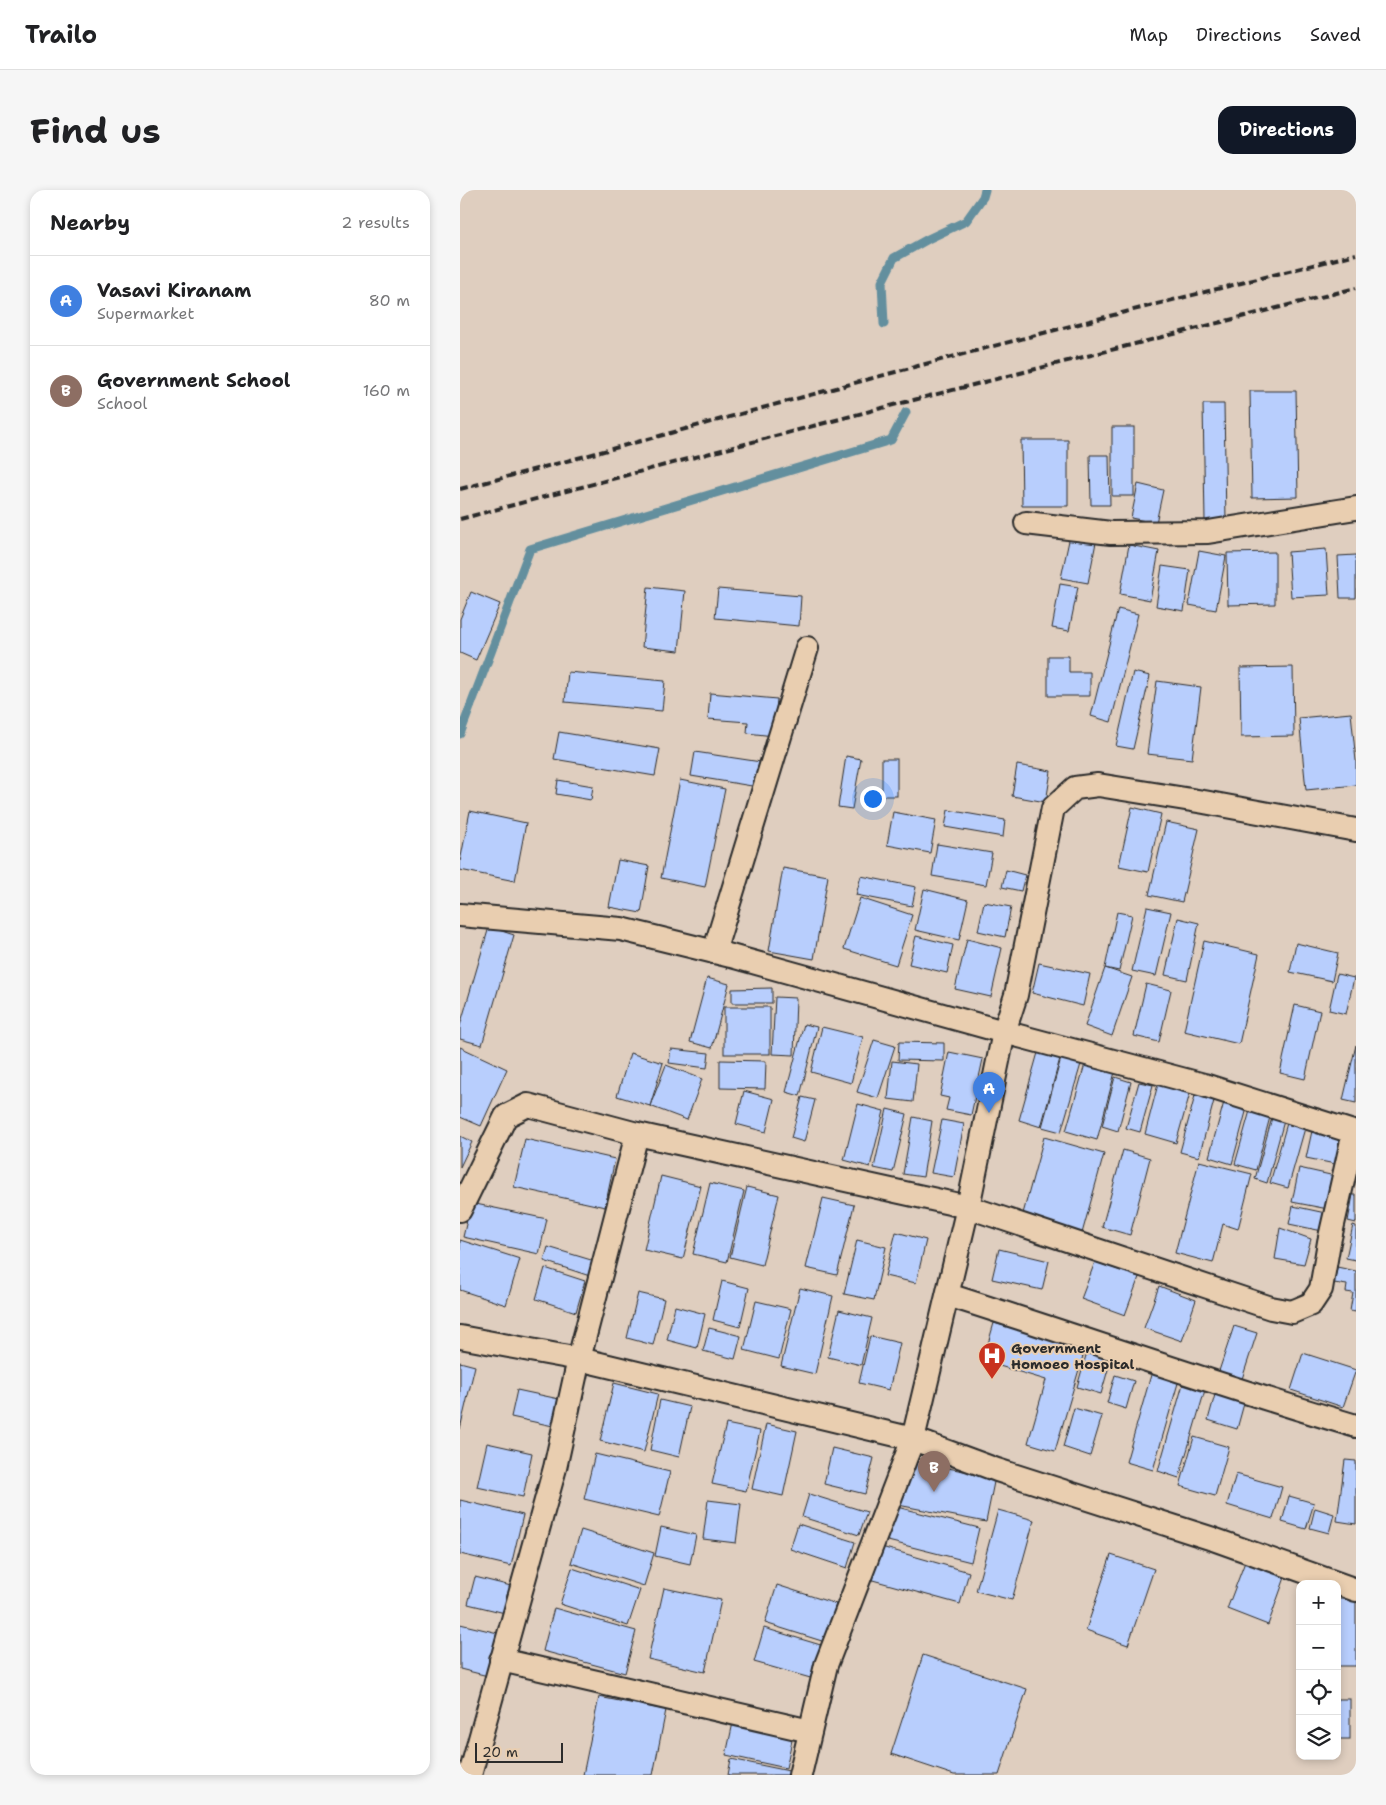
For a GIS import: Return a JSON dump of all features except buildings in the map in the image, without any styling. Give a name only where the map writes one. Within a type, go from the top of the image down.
[{"type":"street","points":[[1026,522],[1111,533],[1208,532],[1356,508]]},
{"type":"street","points":[[714,952],[807,648]]},
{"type":"street","points":[[800,1775],[826,1665],[913,1439],[968,1208],[1004,1032],[1016,995],[1053,808],[1075,788],[1098,785],[1356,830]]},
{"type":"street","points":[[460,914],[621,929],[714,952],[1004,1032],[1204,1084],[1355,1132],[1328,1242],[1321,1289],[1311,1304],[1292,1312],[1271,1308],[968,1208],[637,1134],[528,1105],[506,1116],[460,1210]]},
{"type":"street","points":[[470,1775],[555,1468],[579,1359],[637,1134]]},
{"type":"street","points":[[948,1295],[1121,1350],[1265,1399],[1356,1426]]},
{"type":"street","points":[[460,1337],[579,1359],[913,1439],[997,1470],[1213,1539],[1356,1590]]},
{"type":"street","points":[[502,1660],[810,1731]]},
{"type":"waterway","points":[[884,324],[882,282],[894,258],[966,221],[983,197],[985,190]]},
{"type":"waterway","points":[[460,734],[530,549],[891,440],[906,412]]},
{"type":"railway","points":[[460,489],[947,358],[1356,254]]},
{"type":"railway","points":[[460,519],[874,410],[1356,288]]},
{"type":"place","name":"Vasavi Kiranam","points":[[989,1113]]},
{"type":"place","name":"Government Homoeo Hospital","points":[[992,1380]]},
{"type":"place","name":"Government School","points":[[934,1492]]}]
